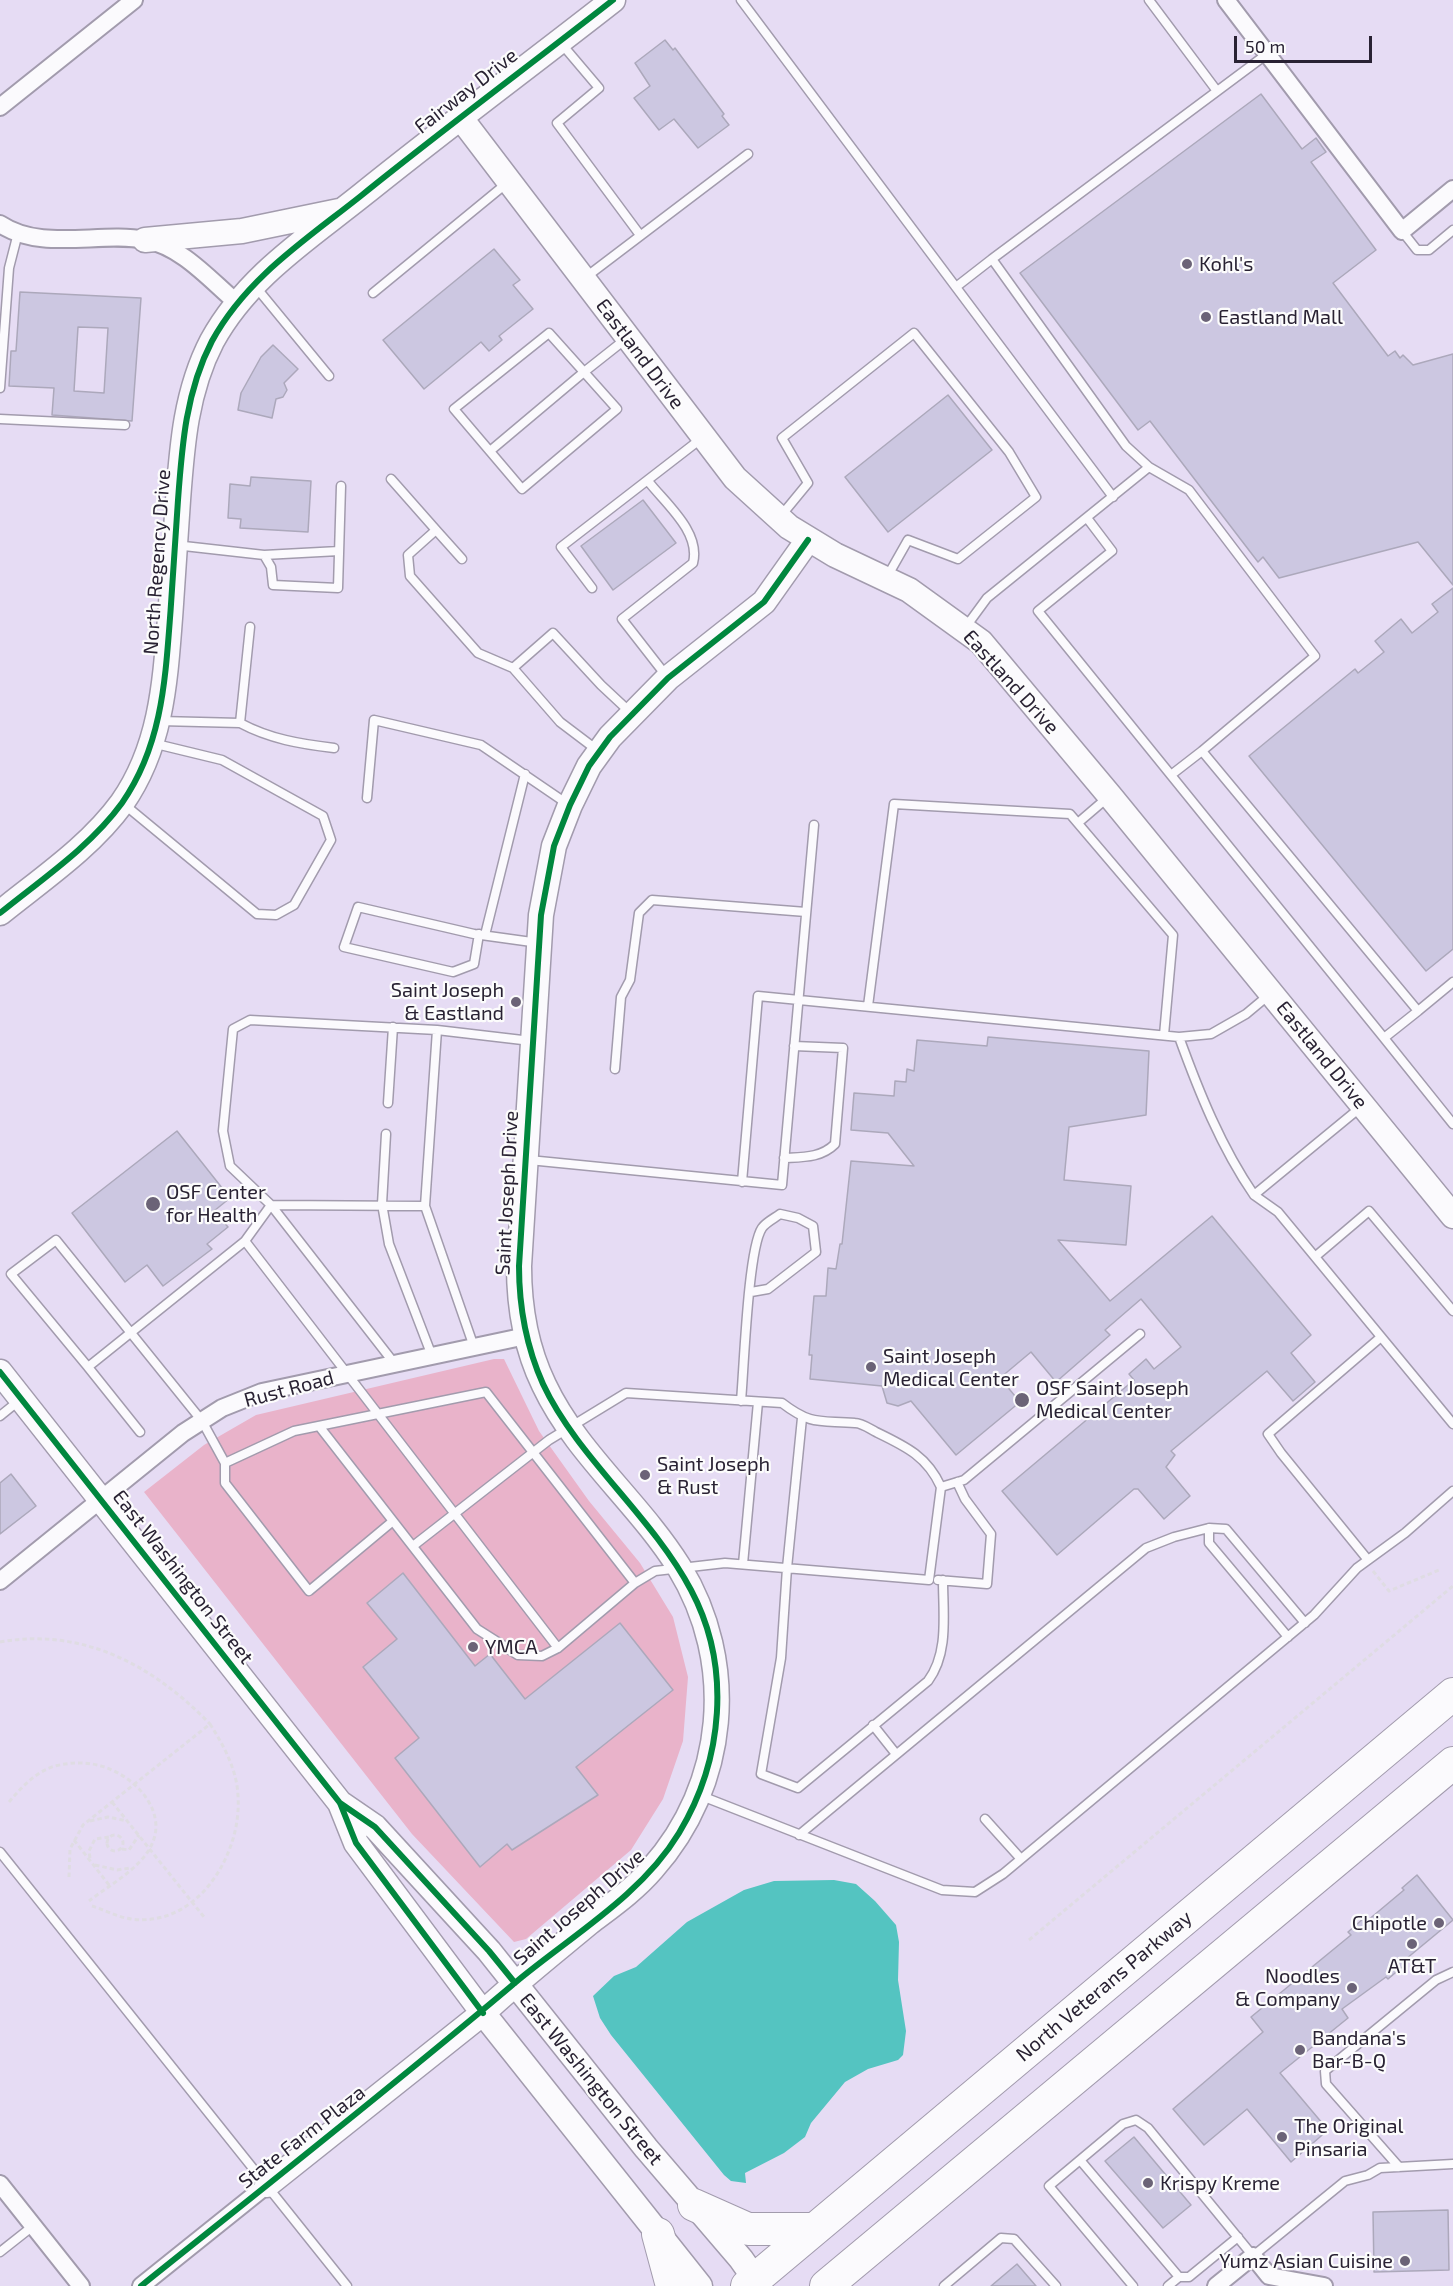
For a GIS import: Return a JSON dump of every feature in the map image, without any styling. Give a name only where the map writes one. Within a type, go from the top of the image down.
[{"type":"highway","name":"North Veterans Parkway","points":[[754,2284],[815,2229],[1453,1694]]},
{"type":"highway","points":[[836,2281],[1453,1763]]},
{"type":"highway","points":[[694,2205],[748,2229],[815,2229]]},
{"type":"highway","points":[[658,2234],[672,2286]]},
{"type":"main road","name":"Fairway Drive","points":[[342,211],[613,0]]},
{"type":"main road","name":"Eastland Drive","points":[[460,117],[735,478],[779,519],[808,540],[835,555],[887,577],[931,603],[964,628],[998,660],[1453,1216]]},
{"type":"main road","points":[[145,240],[242,231],[342,211]]},
{"type":"main road","name":"North Regency Drive","points":[[0,913],[75,853],[122,802],[142,769],[156,732],[166,679],[182,448],[196,376],[212,341],[236,302],[253,284],[342,211]]},
{"type":"main road","name":"Saint Joseph Drive","points":[[483,2013],[515,1983],[652,1869],[677,1837],[698,1795],[713,1750],[718,1697],[709,1632],[699,1604],[679,1567],[571,1429],[544,1385],[526,1336],[519,1289],[525,1159],[539,943],[548,870],[570,805],[600,752],[631,714],[668,678],[764,602],[785,576],[808,540]]},
{"type":"main road","name":"East Washington Street","points":[[0,1372],[340,1803],[356,1843],[483,2013],[700,2286]]},
{"type":"main road","name":"East Washington Street","points":[[340,1803],[375,1827],[489,1951],[694,2205],[754,2284]]},
{"type":"main road","name":"State Farm Plaza","points":[[267,2185],[483,2013]]},
{"type":"street","points":[[0,107],[134,0]]},
{"type":"street","points":[[1226,0],[1402,231],[1453,189]]},
{"type":"street","points":[[0,224],[18,233],[38,238],[145,240],[174,249],[236,302]]},
{"type":"street","name":"Rust Road","points":[[0,1581],[183,1433],[222,1408],[262,1392],[526,1336]]},
{"type":"street","points":[[0,2184],[81,2286]]},
{"type":"street","name":"State Farm Plaza","points":[[141,2286],[267,2185]]},
{"type":"street","points":[[1216,2286],[1253,2256],[1269,2276],[1324,2286]]},
{"type":"lane","points":[[741,0],[1113,496]]},
{"type":"lane","points":[[1149,0],[1217,91]]},
{"type":"lane","points":[[559,41],[599,88],[557,123],[640,235]]},
{"type":"lane","points":[[956,286],[1267,54]]},
{"type":"lane","points":[[583,279],[748,154]]},
{"type":"lane","points":[[373,292],[509,181]]},
{"type":"lane","points":[[1402,231],[1417,250],[1429,250],[1453,230]]},
{"type":"lane","points":[[0,388],[9,268],[18,233]]},
{"type":"lane","points":[[992,259],[1126,446],[1149,467],[1189,490],[1315,656],[1170,775]]},
{"type":"lane","points":[[253,284],[328,376]]},
{"type":"lane","points":[[549,333],[584,372],[617,409],[522,489],[454,409],[549,333]]},
{"type":"lane","points":[[779,519],[808,483],[782,438],[914,333],[1009,452],[1036,497],[958,559],[908,540],[887,577]]},
{"type":"lane","points":[[490,451],[627,337]]},
{"type":"lane","points":[[0,419],[125,425]]},
{"type":"lane","points":[[592,588],[561,547],[703,438]]},
{"type":"lane","points":[[964,628],[987,598],[1149,467]]},
{"type":"lane","points":[[391,479],[462,559]]},
{"type":"lane","points":[[648,481],[690,535],[696,552],[693,562],[622,619],[668,678]]},
{"type":"lane","points":[[264,555],[271,567],[273,585],[338,588],[341,486]]},
{"type":"lane","points":[[1087,518],[1112,551],[1038,611],[1453,1124]]},
{"type":"lane","points":[[436,530],[408,555],[410,576],[478,653],[513,668],[560,722],[600,752]]},
{"type":"lane","points":[[175,545],[264,555],[339,551]]},
{"type":"lane","points":[[240,723],[250,627]]},
{"type":"lane","points":[[513,668],[553,633],[631,714]]},
{"type":"lane","points":[[367,798],[374,720],[482,745],[570,805]]},
{"type":"lane","points":[[156,732],[240,723],[260,734],[290,743],[334,748]]},
{"type":"lane","points":[[122,802],[256,914],[276,915],[294,905],[331,840],[323,816],[222,760],[156,732]]},
{"type":"lane","points":[[1202,751],[1418,1011]]},
{"type":"lane","points":[[525,774],[482,935],[474,964],[453,972],[344,947],[358,907],[482,935],[539,943]]},
{"type":"lane","points":[[1079,822],[1110,796]]},
{"type":"lane","points":[[868,1006],[894,804],[1071,814],[1173,935],[1164,1035]]},
{"type":"lane","points":[[525,1159],[782,1185],[814,825]]},
{"type":"lane","points":[[615,1069],[621,997],[630,980],[639,913],[652,900],[806,912]]},
{"type":"lane","points":[[1384,1038],[1453,982]]},
{"type":"lane","points":[[742,1182],[758,996],[1179,1036],[1211,1035],[1246,1014],[1272,993]]},
{"type":"lane","points":[[395,1364],[271,1205],[230,1166],[224,1131],[233,1029],[250,1020],[437,1030],[533,1041]]},
{"type":"lane","points":[[388,1103],[393,1027]]},
{"type":"lane","points":[[437,1030],[425,1206],[474,1347]]},
{"type":"lane","points":[[1179,1036],[1203,1102],[1239,1174],[1254,1195],[1278,1212],[1316,1256],[1453,1424]]},
{"type":"lane","points":[[784,1158],[817,1156],[828,1152],[835,1144],[843,1048],[794,1046]]},
{"type":"lane","points":[[1254,1195],[1364,1105]]},
{"type":"lane","points":[[386,1134],[382,1204],[389,1244],[432,1356]]},
{"type":"lane","points":[[271,1205],[425,1206]]},
{"type":"lane","points":[[88,1367],[245,1241],[271,1205]]},
{"type":"lane","points":[[1316,1256],[1369,1211],[1453,1311]]},
{"type":"lane","points":[[741,1401],[755,1244],[763,1226],[780,1214],[798,1218],[813,1226],[816,1252],[768,1289],[751,1292]]},
{"type":"lane","points":[[140,1432],[11,1274],[56,1240],[202,1420],[225,1463],[225,1483],[309,1591],[393,1521]]},
{"type":"lane","points":[[245,1241],[558,1648]]},
{"type":"lane","points":[[940,1487],[964,1480],[1140,1335]]},
{"type":"lane","points":[[1368,1560],[1268,1434],[1381,1337]]},
{"type":"lane","points":[[225,1463],[294,1431],[486,1392],[635,1583]]},
{"type":"lane","points":[[413,1545],[533,1453],[626,1393],[782,1403],[802,1419],[857,1423],[913,1449],[936,1477],[940,1487],[929,1580]]},
{"type":"lane","points":[[0,1416],[21,1399]]},
{"type":"lane","points":[[743,1564],[759,1402]]},
{"type":"lane","points":[[802,1419],[787,1568],[781,1658],[761,1774],[798,1788],[928,1681],[938,1668],[943,1639],[943,1580]]},
{"type":"lane","points":[[320,1426],[477,1629],[518,1655],[542,1656],[558,1648],[635,1583],[655,1571],[679,1567],[743,1564],[987,1584],[991,1534],[965,1499],[957,1482]]},
{"type":"lane","points":[[698,1795],[942,1890],[975,1892],[1021,1859],[1305,1623],[1357,1568],[1405,1533],[1453,1491]]},
{"type":"lane","points":[[799,1835],[1146,1548],[1174,1537],[1209,1528],[1226,1529],[1305,1623]]},
{"type":"lane","points":[[1209,1528],[1209,1543],[1288,1637]]},
{"type":"lane","points":[[873,1725],[896,1754]]},
{"type":"lane","points":[[985,1819],[1021,1859]]},
{"type":"lane","points":[[0,1852],[347,2286]]},
{"type":"lane","points":[[1399,2167],[1326,2084],[1325,2071],[1436,1980],[1453,1972]]},
{"type":"lane","points":[[1133,2286],[1049,2186],[1123,2124],[1136,2120],[1148,2127],[1253,2256],[1345,2181],[1368,2175],[1380,2168],[1453,2164]]},
{"type":"lane","points":[[1080,2160],[1179,2277]]},
{"type":"lane","points":[[0,2253],[33,2226]]},
{"type":"lane","points":[[944,2286],[1001,2238],[1008,2237],[1014,2239],[1056,2286]]},
{"type":"lane","points":[[1168,2286],[1179,2277],[1190,2277],[1238,2237]]},
{"type":"path","points":[[1368,1560],[1372,1570],[1389,1591],[1439,1570]]},
{"type":"path","points":[[1029,1940],[1453,1586]]},
{"type":"path","points":[[0,1642],[51,1640],[75,1643],[112,1655],[141,1668],[175,1690],[210,1724],[225,1749],[236,1779],[238,1814],[230,1851],[220,1870],[192,1902],[163,1918],[148,1919],[131,1919],[92,1906]]},
{"type":"path","points":[[69,1877],[68,1858],[74,1840],[88,1821],[210,1724]]},
{"type":"path","points":[[9,1802],[38,1774],[71,1764],[91,1764],[107,1768],[134,1784],[150,1803],[157,1828],[150,1849],[131,1868],[89,1901]]},
{"type":"path","points":[[112,1802],[204,1917]]},
{"type":"path","points":[[88,1821],[108,1818],[128,1821]]},
{"type":"path","points":[[90,1860],[89,1851],[95,1839],[106,1835],[109,1837],[116,1835],[121,1838],[123,1842],[121,1849]]},
{"type":"path","points":[[109,1837],[106,1844],[114,1852],[121,1849],[129,1850],[139,1835]]},
{"type":"path","points":[[74,1840],[110,1885]]},
{"type":"path","points":[[93,1865],[117,1870],[131,1868]]},
{"type":"shaded area","name":"YMCA","points":[[494,1359],[504,1359],[539,1431],[589,1501],[640,1563],[673,1617],[688,1677],[683,1741],[663,1799],[631,1850],[526,1939],[514,1942],[412,1834],[144,1492],[204,1445],[256,1415]]},
{"type":"shaded area","points":[[834,1880],[856,1884],[896,1925],[899,1942],[898,1980],[906,2031],[903,2055],[898,2060],[868,2069],[845,2082],[811,2123],[805,2137],[784,2153],[745,2173],[746,2183],[731,2181],[611,2035],[600,2018],[593,1996],[614,1976],[636,1967],[687,1922],[744,1890],[774,1881]]},
{"type":"building","points":[[665,40],[673,50],[675,48],[724,114],[722,116],[729,125],[698,148],[674,119],[659,130],[634,98],[650,86],[635,63]]},
{"type":"building","name":"Eastland Mall","points":[[1261,94],[1302,149],[1316,138],[1326,152],[1311,162],[1376,250],[1333,283],[1388,356],[1395,351],[1400,358],[1403,355],[1413,365],[1453,354],[1453,585],[1418,542],[1279,578],[1263,557],[1258,562],[1150,421],[1138,430],[1020,273]]},
{"type":"building","points":[[494,249],[520,280],[513,285],[533,309],[499,336],[502,340],[489,351],[481,342],[424,389],[383,340]]},
{"type":"building","points":[[20,292],[141,298],[132,421],[52,415],[54,388],[9,386],[11,351],[16,351]],"holes":[[[78,327],[108,328],[104,393],[74,391]]]},
{"type":"building","points":[[273,345],[298,369],[284,383],[287,390],[283,397],[276,399],[272,418],[238,410],[241,393],[261,357]]},
{"type":"building","points":[[948,395],[992,450],[888,532],[845,477]]},
{"type":"building","points":[[251,477],[311,481],[308,532],[240,528],[241,519],[228,518],[230,484],[250,486]]},
{"type":"building","points":[[643,500],[676,543],[613,590],[581,546]]},
{"type":"building","points":[[1453,588],[1453,949],[1426,971],[1249,756],[1355,669],[1358,673],[1384,652],[1375,641],[1401,619],[1412,633],[1438,612],[1432,604]]},
{"type":"building","points":[[988,1037],[1149,1051],[1146,1115],[1069,1127],[1064,1180],[1131,1186],[1126,1245],[1058,1240],[1110,1301],[1212,1216],[1311,1335],[1291,1353],[1315,1382],[1293,1401],[1267,1371],[1171,1451],[1175,1455],[1166,1467],[1190,1496],[1164,1519],[1138,1489],[1134,1489],[1057,1555],[1002,1491],[1134,1380],[1129,1374],[1146,1359],[1154,1369],[1181,1347],[1141,1299],[1105,1330],[1110,1335],[1056,1382],[1031,1352],[1000,1378],[1020,1402],[956,1455],[911,1401],[898,1406],[887,1403],[882,1386],[810,1379],[812,1355],[809,1355],[814,1296],[826,1296],[828,1268],[836,1269],[840,1244],[842,1244],[851,1161],[914,1166],[888,1133],[851,1130],[854,1093],[894,1096],[895,1081],[906,1082],[907,1069],[914,1071],[917,1040],[987,1046]]},
{"type":"building","name":"OSF Center for Health","points":[[177,1131],[230,1198],[214,1211],[228,1227],[207,1244],[212,1249],[163,1286],[147,1265],[125,1282],[72,1213]]},
{"type":"building","points":[[11,1474],[36,1506],[0,1534],[0,1483]]},
{"type":"building","points":[[403,1573],[475,1666],[490,1654],[525,1699],[620,1623],[673,1690],[576,1767],[598,1795],[512,1850],[507,1844],[480,1867],[395,1758],[419,1738],[363,1667],[397,1639],[367,1603]]},
{"type":"building","points":[[1417,1875],[1453,1920],[1406,1959],[1408,1962],[1388,1979],[1386,1977],[1342,2009],[1348,2018],[1280,2073],[1328,2130],[1291,2162],[1247,2109],[1204,2145],[1173,2109],[1263,2032],[1251,2017],[1351,1935],[1348,1932],[1364,1918],[1367,1921],[1404,1890],[1402,1888]]},
{"type":"building","name":"Krispy Kreme","points":[[1134,2137],[1191,2205],[1163,2228],[1105,2161]]},
{"type":"building","points":[[1448,2210],[1449,2270],[1374,2272],[1373,2212]]},
{"type":"building","points":[[1017,2264],[1036,2286],[991,2286]]},
{"type":"cycle path","points":[[0,913],[65,862],[95,834],[122,803],[145,760],[159,714],[166,667],[180,479],[187,419],[203,360],[226,318],[242,297],[280,260],[613,0]]},
{"type":"cycle path","points":[[141,2286],[625,1896],[663,1856],[694,1805],[713,1744],[717,1713],[717,1681],[713,1650],[704,1620],[691,1590],[675,1563],[594,1462],[558,1411],[537,1370],[525,1326],[520,1296],[519,1266],[541,915],[554,846],[589,766],[610,737],[668,678],[764,602],[808,540]]},
{"type":"cycle path","points":[[0,1372],[340,1803],[356,1843],[483,2013]]},
{"type":"cycle path","points":[[340,1803],[375,1827],[489,1951],[515,1983]]},
{"type":"place","name":"Kohl's","points":[[1187,264]]},
{"type":"place","name":"Eastland Mall","points":[[1206,317]]},
{"type":"place","name":"Saint Joseph & Eastland","points":[[516,1002]]},
{"type":"place","name":"OSF Center for Health","points":[[153,1204]]},
{"type":"place","name":"Saint Joseph Medical Center","points":[[871,1367]]},
{"type":"place","name":"OSF Saint Joseph Medical Center","points":[[1022,1400]]},
{"type":"place","name":"Saint Joseph & Rust","points":[[645,1475]]},
{"type":"place","name":"YMCA","points":[[473,1647]]},
{"type":"place","name":"Chipotle","points":[[1439,1923]]},
{"type":"place","name":"AT&T","points":[[1412,1944]]},
{"type":"place","name":"Noodles & Company","points":[[1352,1988]]},
{"type":"place","name":"Bandana's Bar-B-Q","points":[[1300,2050]]},
{"type":"place","name":"The Original Pinsaria","points":[[1282,2137]]},
{"type":"place","name":"Krispy Kreme","points":[[1148,2183]]},
{"type":"place","name":"Yumz Asian Cuisine","points":[[1405,2261]]}]
